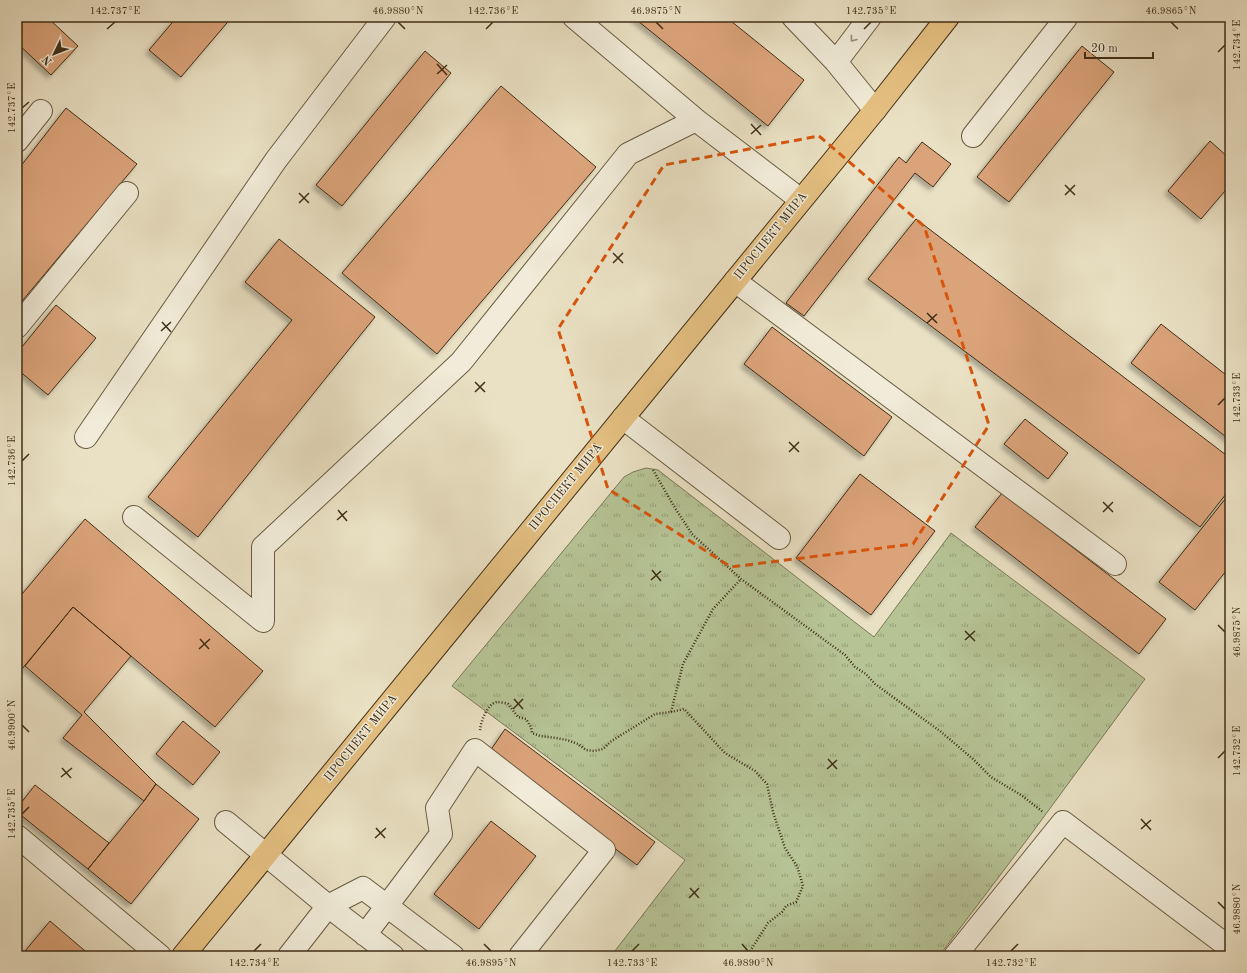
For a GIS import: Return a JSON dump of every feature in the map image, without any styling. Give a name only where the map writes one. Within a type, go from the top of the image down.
[{"type":"main road","name":"ПРОСПЕКТ МИРА","points":[[183,956],[875,110],[948,17]]},
{"type":"lane","points":[[86,437],[276,160],[385,17]]},
{"type":"lane","points":[[574,17],[696,120],[801,200]]},
{"type":"lane","points":[[793,17],[836,62],[875,110]]},
{"type":"lane","points":[[836,62],[870,17]]},
{"type":"lane","points":[[972,136],[1066,18],[1065,17]]},
{"type":"lane","points":[[17,141],[41,111]]},
{"type":"lane","points":[[134,517],[263,621],[263,547],[461,362],[628,154],[696,120]]},
{"type":"lane","points":[[17,327],[127,193]]},
{"type":"lane","points":[[735,281],[1115,564]]},
{"type":"lane","points":[[623,418],[779,538]]},
{"type":"lane","points":[[366,935],[441,834],[437,808],[475,750],[604,850],[520,956]]},
{"type":"lane","points":[[226,822],[328,906],[392,956]]},
{"type":"lane","points":[[955,956],[1063,822],[1230,948]]},
{"type":"lane","points":[[18,837],[160,956]]},
{"type":"lane","points":[[289,956],[328,906],[363,888],[388,905],[453,956]]},
{"type":"path","points":[[652,464],[653,471],[692,534],[742,579],[845,655],[855,667],[866,674],[875,684],[940,731],[973,759],[991,777],[1020,795],[1042,812],[1063,822]]},
{"type":"path","points":[[671,712],[683,664],[713,609],[742,579]]},
{"type":"path","points":[[475,750],[481,722],[490,707],[497,702],[508,704],[518,717],[526,719],[532,727],[532,733],[540,736],[567,740],[578,744],[586,750],[594,751],[603,749],[610,742],[655,714],[684,710],[725,753],[754,770],[767,784],[772,812],[785,848],[797,866],[801,879],[802,886],[796,902],[786,906],[782,912],[777,914],[768,923],[747,956]]},
{"type":"highlighted area","points":[[819,136],[924,226],[989,425],[913,544],[731,567],[608,489],[558,329],[664,165]]},
{"type":"green space","points":[[646,468],[658,470],[874,637],[951,533],[1145,679],[1029,837],[939,956],[611,956],[685,860],[452,686],[624,477],[633,472]]},
{"type":"building","points":[[17,17],[47,17],[78,46],[51,75],[17,43]]},
{"type":"building","points":[[177,17],[232,17],[181,77],[149,50]]},
{"type":"building","points":[[633,17],[726,17],[804,80],[768,126]]},
{"type":"building","points":[[1082,46],[1114,72],[1009,202],[977,177]]},
{"type":"building","points":[[425,51],[451,73],[342,206],[316,185]]},
{"type":"building","points":[[501,86],[596,167],[437,354],[342,273]]},
{"type":"building","points":[[66,108],[137,164],[17,307],[17,171]]},
{"type":"building","points":[[1210,141],[1230,159],[1230,185],[1201,219],[1168,191]]},
{"type":"building","points":[[922,142],[951,164],[933,187],[915,173],[804,316],[786,303],[899,157],[906,163]]},
{"type":"building","points":[[916,219],[1230,458],[1230,489],[1200,527],[868,279]]},
{"type":"building","points":[[279,239],[375,317],[198,537],[148,497],[292,320],[245,282]]},
{"type":"building","points":[[56,305],[96,338],[48,395],[17,369],[17,353]]},
{"type":"building","points":[[1161,324],[1230,378],[1230,440],[1131,363]]},
{"type":"building","points":[[772,327],[892,417],[864,456],[744,364]]},
{"type":"building","points":[[1025,419],[1068,453],[1048,479],[1004,444]]},
{"type":"building","points":[[860,474],[935,531],[871,615],[796,558]]},
{"type":"building","points":[[1002,493],[1166,619],[1139,654],[975,527]]},
{"type":"building","points":[[1230,493],[1230,566],[1195,610],[1159,582]]},
{"type":"building","points":[[85,519],[263,671],[215,727],[73,607],[17,675],[17,600]]},
{"type":"building","points":[[73,607],[131,656],[84,712],[156,784],[144,801],[63,738],[82,715],[25,666]]},
{"type":"building","points":[[183,721],[220,752],[193,785],[156,754]]},
{"type":"building","points":[[505,729],[655,842],[637,865],[488,754]]},
{"type":"building","points":[[156,784],[199,819],[131,904],[88,869],[144,801]]},
{"type":"building","points":[[35,785],[109,843],[88,869],[17,812],[17,808]]},
{"type":"building","points":[[491,821],[536,856],[479,929],[434,894]]},
{"type":"building","points":[[50,921],[91,956],[21,956]]}]
